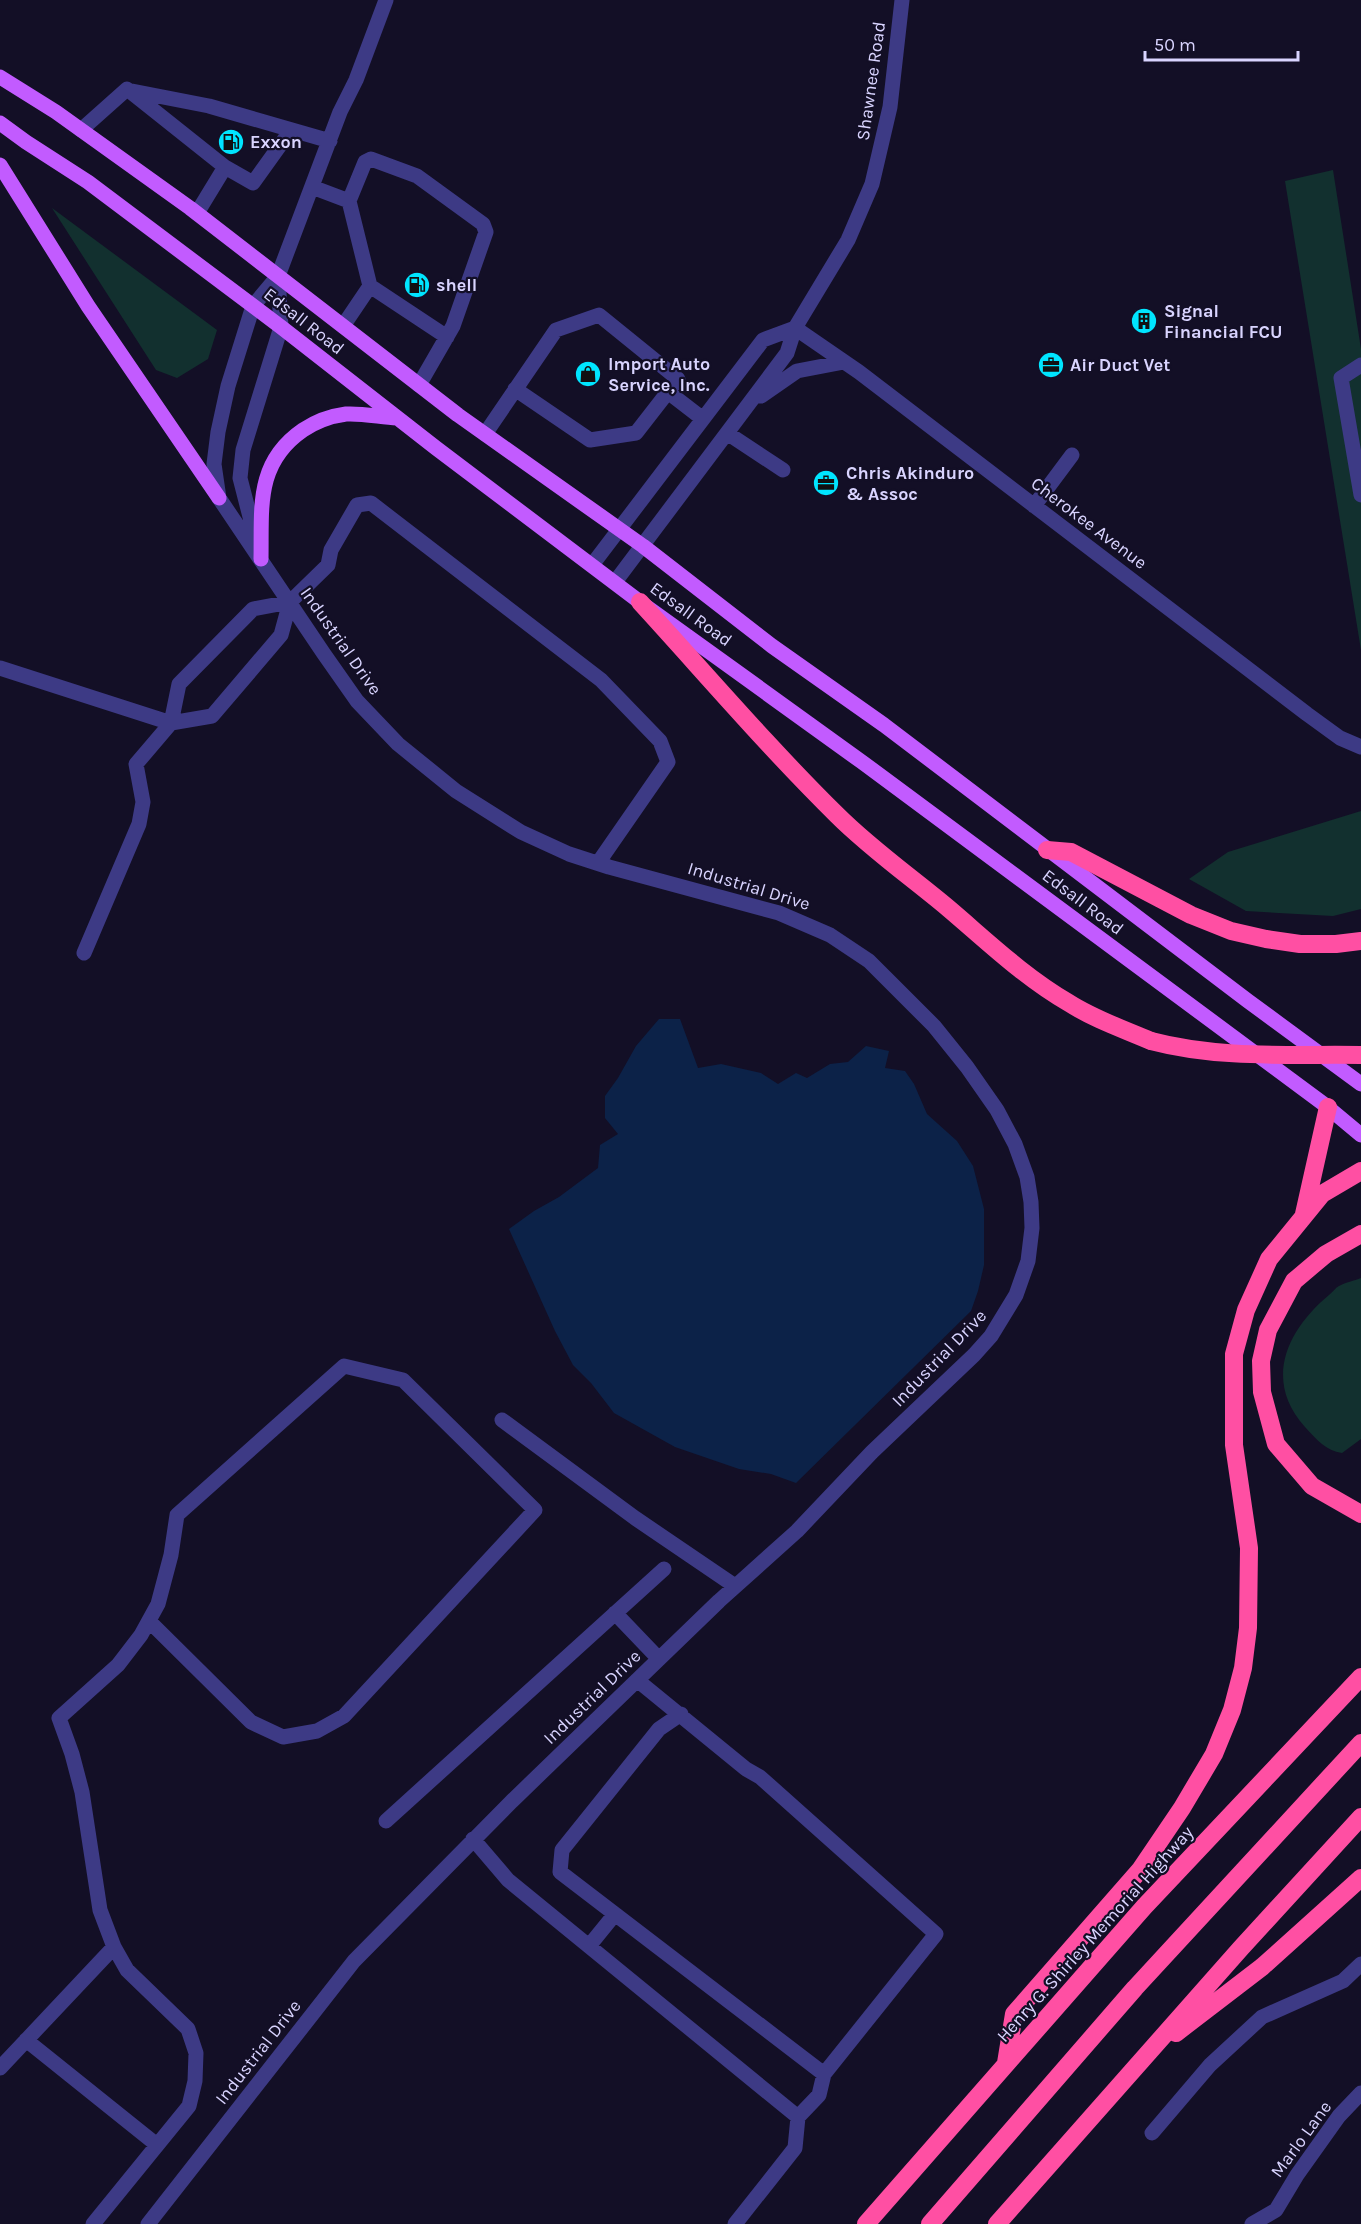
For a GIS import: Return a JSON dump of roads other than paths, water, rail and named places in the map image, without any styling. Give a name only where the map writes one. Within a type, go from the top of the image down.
[{"type":"highway","points":[[640,602],[829,807],[1001,955],[1031,978],[1088,1014],[1151,1041],[1179,1048],[1214,1053],[1361,1054]]},
{"type":"highway","points":[[1047,850],[1071,852],[1191,915],[1230,931],[1300,944],[1361,941]]},
{"type":"highway","points":[[1303,1216],[1328,1107]]},
{"type":"highway","points":[[1006,2063],[1014,2014],[1140,1870],[1182,1808],[1214,1754],[1232,1710],[1243,1668],[1250,1594],[1249,1548],[1234,1444],[1234,1354],[1246,1310],[1269,1259],[1322,1194],[1361,1170]]},
{"type":"highway","points":[[1361,1234],[1326,1254],[1294,1281],[1268,1330],[1261,1361],[1262,1392],[1276,1444],[1312,1486],[1361,1514]]},
{"type":"highway","name":"Henry G. Shirley Memorial Highway","points":[[867,2224],[1144,1907],[1361,1677]]},
{"type":"highway","points":[[930,2224],[1135,1988],[1361,1743]]},
{"type":"highway","points":[[997,2224],[1361,1817]]},
{"type":"highway","points":[[1142,2060],[1262,1966],[1361,1878]]},
{"type":"main road","name":"Edsall Road","points":[[0,77],[27,92],[197,213],[419,385],[643,546],[772,646],[884,725],[1047,850],[1361,1084]]},
{"type":"main road","name":"Edsall Road","points":[[0,123],[87,182],[281,327],[640,602],[862,762],[1328,1107],[1361,1135]]},
{"type":"main road","points":[[0,165],[88,306],[219,498]]},
{"type":"main road","points":[[261,559],[263,493],[272,461],[289,440],[315,423],[346,414],[397,418]]},
{"type":"street","points":[[278,276],[340,112],[356,80],[386,0]]},
{"type":"street","name":"Shawnee Road","points":[[795,328],[848,240],[872,184],[890,107],[902,0]]},
{"type":"street","points":[[127,90],[209,106],[330,141]]},
{"type":"street","points":[[127,90],[225,167],[253,183],[291,130]]},
{"type":"street","points":[[81,130],[127,90]]},
{"type":"street","points":[[419,385],[447,337],[453,326],[486,232],[483,224],[417,176],[371,159],[365,162],[349,201],[370,286],[447,337]]},
{"type":"street","points":[[197,213],[225,167]]},
{"type":"street","points":[[312,187],[349,201]]},
{"type":"street","name":"Industrial Drive","points":[[148,2224],[354,1962],[473,1839],[735,1586],[797,1531],[872,1452],[924,1405],[991,1336],[1016,1295],[1028,1261],[1032,1228],[1027,1177],[1015,1144],[997,1110],[968,1067],[934,1026],[897,987],[855,950],[807,923],[779,913],[568,854],[521,832],[456,791],[398,744],[357,701],[219,498],[214,464],[228,386],[253,306],[278,276]]},
{"type":"street","name":"Industrial Drive","points":[[261,559],[240,478],[243,450],[281,327],[278,276]]},
{"type":"street","points":[[343,326],[370,286]]},
{"type":"street","points":[[485,434],[515,389],[556,330],[599,315],[678,379],[636,433],[590,440],[515,389]]},
{"type":"street","points":[[615,582],[787,352],[795,328]]},
{"type":"street","points":[[592,566],[763,340],[795,328]]},
{"type":"street","name":"Cherokee Avenue","points":[[795,328],[1307,714],[1340,738],[1361,747]]},
{"type":"street","points":[[747,407],[797,371],[843,362]]},
{"type":"street","points":[[1361,365],[1341,378],[1361,495]]},
{"type":"street","points":[[668,392],[703,419]]},
{"type":"street","points":[[727,433],[783,470]]},
{"type":"street","points":[[1034,506],[1072,455]]},
{"type":"street","points":[[0,669],[171,723],[212,716],[281,635],[290,602],[327,565],[332,549],[357,505],[371,503],[601,680],[660,741],[668,762],[598,863]]},
{"type":"street","points":[[84,953],[139,824],[143,802],[136,764],[171,723],[179,684],[253,609],[290,602]]},
{"type":"street","points":[[93,2224],[189,2106],[195,2081],[196,2053],[188,2029],[127,1970],[114,1947],[100,1910],[82,1792],[59,1718],[118,1665],[141,1635],[158,1604],[171,1555],[177,1515],[344,1366],[403,1380],[535,1510],[344,1716],[317,1731],[283,1737],[251,1722],[149,1621]]},
{"type":"street","points":[[502,1420],[634,1518],[735,1586]]},
{"type":"street","points":[[386,1821],[664,1569]]},
{"type":"street","points":[[615,1613],[659,1659]]},
{"type":"street","points":[[638,1680],[746,1769],[760,1777],[936,1934],[824,2074],[819,2095],[798,2117],[795,2148],[735,2224]]},
{"type":"street","points":[[681,1714],[659,1729],[562,1850],[560,1872],[824,2074]]},
{"type":"street","points":[[473,1839],[508,1880],[798,2117]]},
{"type":"street","points":[[589,1946],[615,1914]]},
{"type":"street","points":[[0,2068],[114,1947]]},
{"type":"street","points":[[1152,2133],[1210,2065],[1262,2017],[1342,1981],[1361,1964]]},
{"type":"street","points":[[26,2040],[157,2145]]},
{"type":"street","name":"Marlo Lane","points":[[1252,2224],[1276,2210],[1297,2175],[1339,2116],[1361,2092]]},
{"type":"water","points":[[659,1019],[680,1019],[698,1068],[721,1064],[761,1073],[778,1084],[796,1073],[807,1078],[830,1064],[848,1062],[866,1046],[889,1051],[885,1068],[905,1071],[914,1084],[927,1114],[957,1141],[973,1166],[984,1209],[984,1265],[971,1311],[796,1483],[771,1474],[739,1469],[675,1447],[614,1413],[591,1383],[573,1365],[555,1331],[509,1229],[559,1197],[598,1168],[600,1145],[618,1134],[605,1118],[605,1096],[636,1046]]},
{"type":"place","name":"Exxon","points":[[231,142]]},
{"type":"place","name":"shell","points":[[417,285]]},
{"type":"place","name":"Signal Financial FCU","points":[[1144,321]]},
{"type":"place","name":"Air Duct Vet","points":[[1051,365]]},
{"type":"place","name":"Import Auto Service, Inc.","points":[[588,374]]},
{"type":"place","name":"Chris Akinduro & Assoc","points":[[826,483]]}]
